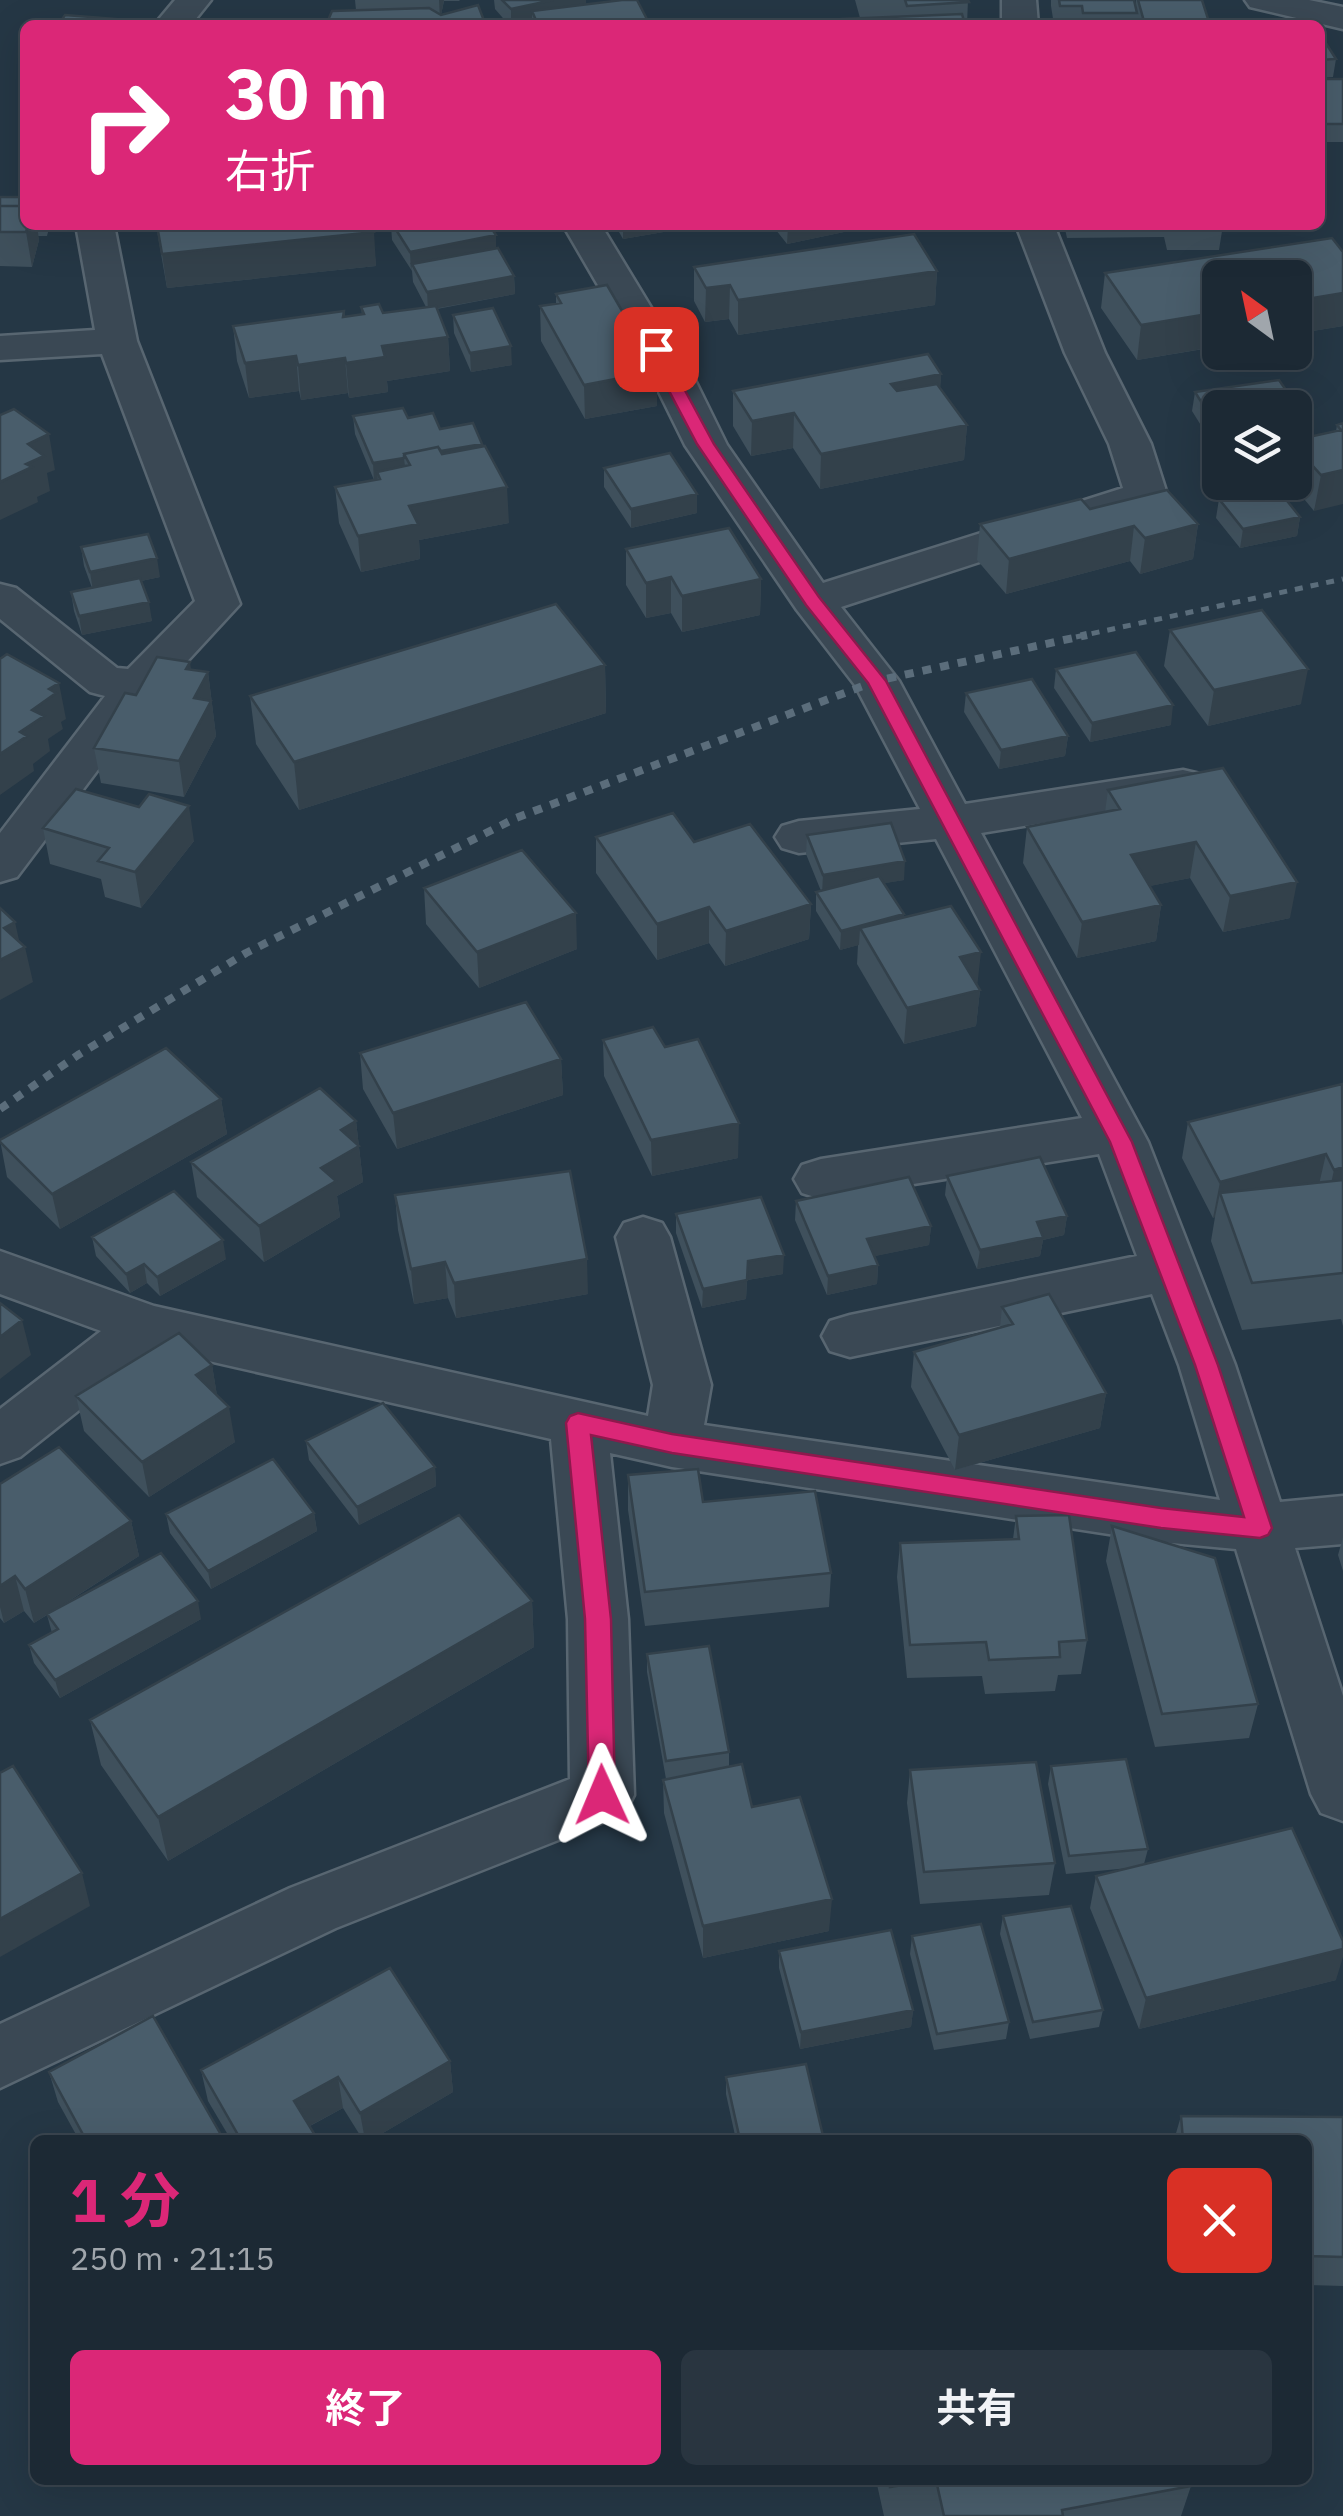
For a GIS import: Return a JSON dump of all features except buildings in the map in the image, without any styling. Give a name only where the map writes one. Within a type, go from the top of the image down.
[{"type":"street","points":[[176,20],[194,0]]},
{"type":"street","points":[[1262,0],[1343,18]]},
{"type":"street","points":[[0,866],[67,782],[137,683],[181,635],[218,604],[117,342],[96,230]]},
{"type":"street","points":[[585,230],[674,380],[706,444],[813,601],[876,681],[1116,1132],[1207,1365],[1343,1794]]},
{"type":"street","points":[[813,601],[1146,494],[1130,444],[1084,353],[1037,230]]},
{"type":"street","points":[[0,348],[117,342]]},
{"type":"street","points":[[0,597],[106,682],[137,683]]},
{"type":"street","points":[[799,837],[951,822],[1194,783]]},
{"type":"street","points":[[821,1178],[1116,1132]]},
{"type":"street","points":[[644,1238],[682,1386],[672,1444]]},
{"type":"street","points":[[850,1336],[1170,1270]]},
{"type":"street","points":[[0,1272],[147,1326],[672,1444],[1161,1518],[1260,1528],[1343,1520]]},
{"type":"street","points":[[0,1441],[147,1326]]},
{"type":"street","points":[[0,2058],[313,1908],[602,1795],[598,1619],[578,1423]]},
{"type":"railway","points":[[1076,637],[1343,579]]},
{"type":"railway","points":[[0,1109],[78,1055],[246,953],[516,818],[876,681],[1087,635]]},
{"type":"route","points":[[602,1795],[598,1619],[578,1423],[672,1444],[1161,1518],[1260,1528],[1207,1365],[1121,1142],[876,681],[813,601],[706,444],[656,349]]}]
